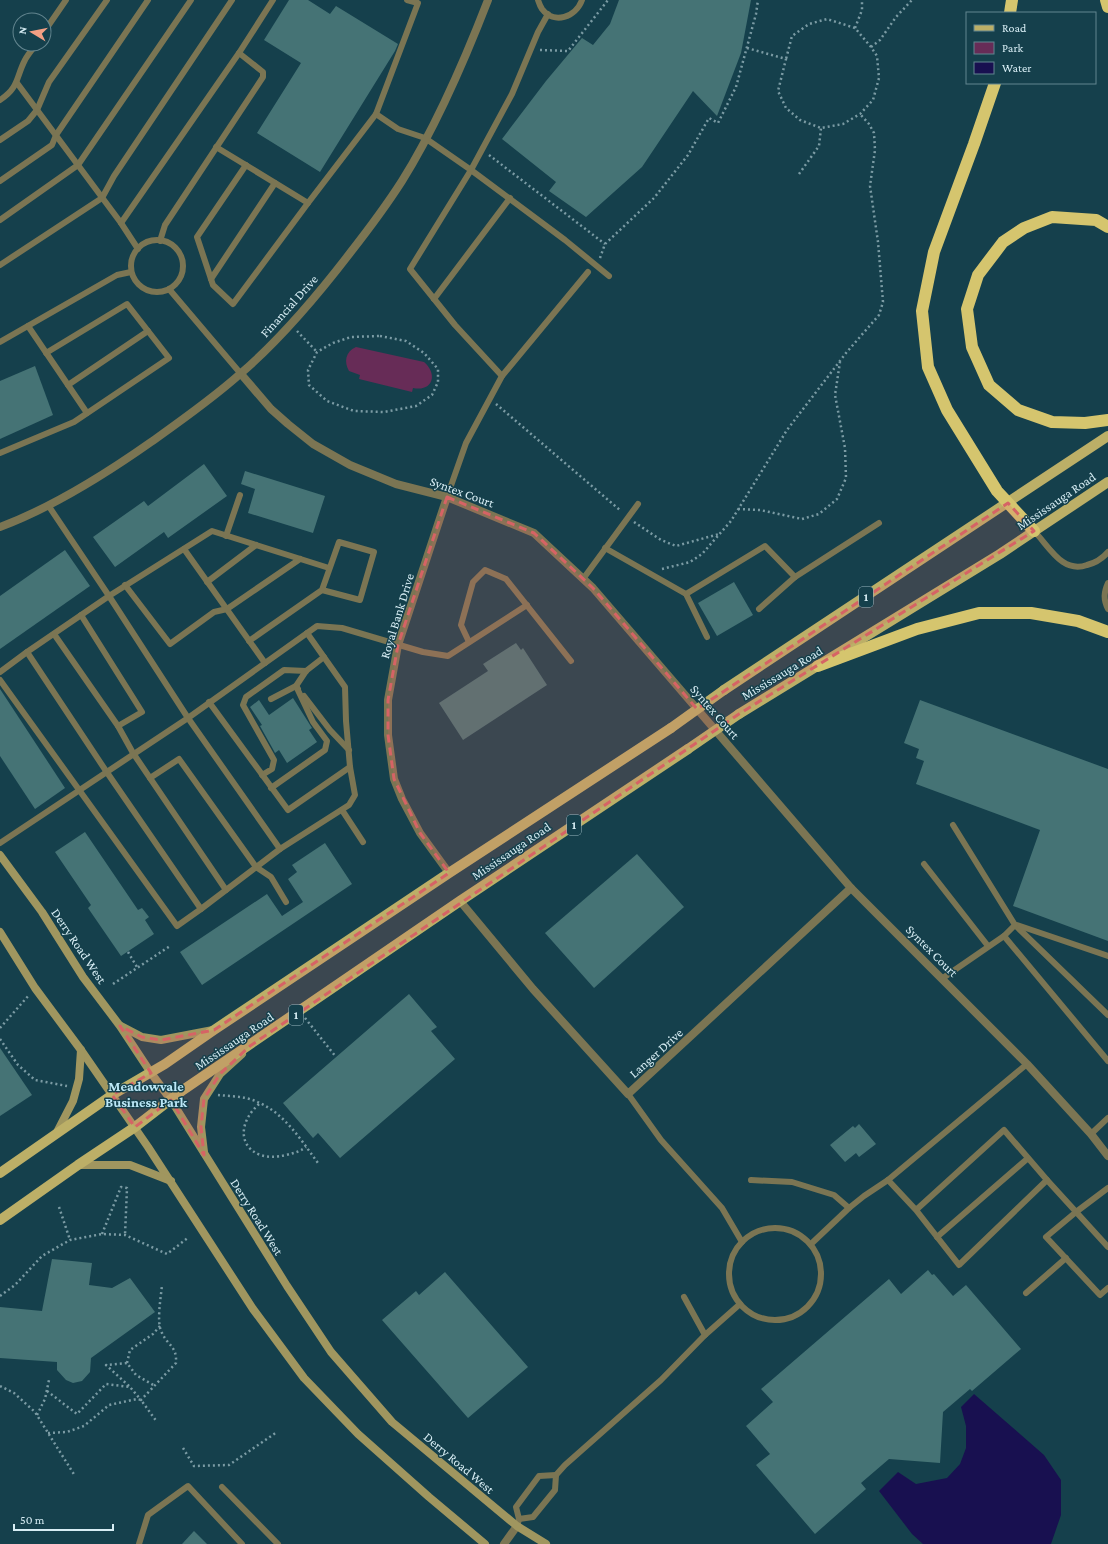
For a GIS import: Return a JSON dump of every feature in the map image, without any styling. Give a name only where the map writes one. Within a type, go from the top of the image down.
[{"type":"highway","points":[[1010,12],[1012,0]]},
{"type":"highway","points":[[1106,0],[1108,7]]},
{"type":"highway","points":[[995,84],[934,252],[922,311],[928,367],[947,410],[998,491],[1034,531]]},
{"type":"highway","points":[[1108,227],[1096,220],[1052,217],[1024,228],[1003,242],[978,275],[968,309],[972,348],[989,385],[1018,410],[1052,422],[1085,423],[1108,420]]},
{"type":"highway","points":[[818,666],[917,628],[980,613],[1031,613],[1078,621],[1108,632]]},
{"type":"main road","name":"Mississauga Road","points":[[0,1174],[112,1096],[151,1073],[449,872],[671,728],[724,690],[1108,436]]},
{"type":"main road","name":"Mississauga Road","points":[[0,1220],[78,1164],[134,1127],[460,901],[740,714],[1000,554],[1108,482]]},
{"type":"main road","name":"Derry Road West","points":[[0,855],[42,912],[83,977],[120,1026],[171,1100],[287,1286],[331,1352],[392,1422],[546,1544]]},
{"type":"main road","points":[[0,932],[35,988],[81,1050],[171,1181],[253,1309],[304,1378],[358,1434],[485,1544]]},
{"type":"main road","points":[[120,1026],[142,1037],[161,1040],[214,1030]]},
{"type":"main road","points":[[204,1155],[201,1127],[204,1100],[220,1074],[250,1046]]},
{"type":"main road","points":[[54,1137],[74,1101],[79,1079],[81,1050]]},
{"type":"main road","points":[[78,1164],[130,1165],[171,1181]]},
{"type":"street","name":"Financial Drive","points":[[0,527],[48,505],[115,467],[196,410],[241,374],[291,324],[323,288],[374,222],[402,180],[426,138],[457,74],[488,0]]},
{"type":"street","name":"Syntex Court","points":[[241,374],[271,409],[313,444],[350,465],[396,484],[447,497],[534,533],[592,588],[852,888],[1027,1064],[1091,1134],[1108,1156]]},
{"type":"street","name":"Royal Bank Drive","points":[[447,497],[398,645],[388,700],[388,735],[394,779],[402,799],[420,833],[449,872]]},
{"type":"street","name":"Langer Drive","points":[[460,901],[533,989],[628,1094],[852,888]]},
{"type":"street","points":[[504,1544],[518,1522]]},
{"type":"lane","points":[[52,20],[66,0]]},
{"type":"lane","points":[[0,140],[28,121],[38,110],[49,82],[107,0]]},
{"type":"lane","points":[[0,181],[52,145],[56,135],[148,0]]},
{"type":"lane","points":[[0,220],[78,164],[191,0]]},
{"type":"lane","points":[[0,265],[102,198],[114,176],[232,0]]},
{"type":"lane","points":[[121,223],[239,53],[273,0]]},
{"type":"lane","points":[[246,166],[197,236],[212,285],[233,304],[376,114],[418,3],[407,0]]},
{"type":"lane","points":[[538,0],[542,9],[548,14],[561,18],[575,12],[582,0]]},
{"type":"lane","points":[[502,376],[455,325],[410,269],[472,170],[512,94],[538,32],[548,14]]},
{"type":"lane","points":[[0,100],[8,95],[17,83],[25,60],[30,52]]},
{"type":"lane","points":[[160,241],[165,224],[263,77],[263,72],[239,53]]},
{"type":"lane","points":[[17,83],[78,164],[138,249]]},
{"type":"lane","points":[[376,114],[398,129],[426,138],[510,198],[597,265],[609,276]]},
{"type":"lane","points":[[216,147],[308,203]]},
{"type":"lane","points":[[211,279],[275,183]]},
{"type":"lane","points":[[434,299],[510,198]]},
{"type":"lane","points":[[160,241],[174,247],[182,261],[182,269],[176,284],[162,292],[154,292],[146,290],[134,279],[131,272],[131,264],[133,256],[138,249],[148,242],[160,241]]},
{"type":"lane","points":[[0,342],[117,275],[131,272]]},
{"type":"lane","points":[[447,497],[466,443],[502,376],[588,272]]},
{"type":"lane","points":[[169,289],[241,374]]},
{"type":"lane","points":[[0,453],[74,422],[169,358],[127,304],[46,353]]},
{"type":"lane","points":[[28,326],[86,413]]},
{"type":"lane","points":[[68,385],[148,331]]},
{"type":"lane","points":[[226,536],[240,495]]},
{"type":"lane","points":[[583,579],[638,504]]},
{"type":"lane","points":[[48,505],[188,718],[280,849]]},
{"type":"lane","points":[[759,609],[795,577],[879,523]]},
{"type":"lane","points":[[0,672],[125,585],[212,531],[329,568]]},
{"type":"lane","points":[[1034,531],[1064,564],[1074,567],[1083,567],[1095,563],[1108,552]]},
{"type":"lane","points":[[249,641],[322,590],[339,542],[374,552],[360,600],[322,590]]},
{"type":"lane","points":[[207,582],[256,545]]},
{"type":"lane","points":[[686,594],[765,546],[795,577]]},
{"type":"lane","points":[[605,548],[686,594],[707,637]]},
{"type":"lane","points":[[184,549],[265,663]]},
{"type":"lane","points":[[125,585],[170,644],[214,612],[227,609],[300,559]]},
{"type":"lane","points":[[469,642],[461,625],[473,582],[485,570],[506,579],[571,661]]},
{"type":"lane","points":[[1108,583],[1104,593],[1105,602],[1108,609]]},
{"type":"lane","points":[[0,843],[106,771],[188,718],[317,626],[342,628],[430,654],[448,656],[527,605]]},
{"type":"lane","points":[[81,615],[142,712],[118,726]]},
{"type":"lane","points":[[0,680],[177,926],[280,849],[349,805],[355,795],[350,767],[345,687],[308,633]]},
{"type":"lane","points":[[54,634],[118,726],[150,778],[226,890]]},
{"type":"lane","points":[[27,652],[106,771],[201,909]]},
{"type":"lane","points":[[271,699],[296,686],[306,671],[324,657]]},
{"type":"lane","points":[[262,775],[272,769],[274,760],[243,705],[246,697],[284,670],[306,671]]},
{"type":"lane","points":[[296,686],[330,730],[349,750]]},
{"type":"lane","points":[[271,788],[325,750],[327,741],[313,722],[296,686]]},
{"type":"lane","points":[[209,702],[288,810],[350,767]]},
{"type":"lane","points":[[150,778],[179,759],[256,867],[270,876],[286,902]]},
{"type":"lane","points":[[342,810],[363,842]]},
{"type":"lane","points":[[953,825],[1015,925],[1108,1015]]},
{"type":"lane","points":[[924,864],[988,946]]},
{"type":"lane","points":[[942,978],[1004,936],[1015,925]]},
{"type":"lane","points":[[1015,925],[1108,956]]},
{"type":"lane","points":[[1004,936],[1108,1061]]},
{"type":"lane","points":[[811,1244],[849,1208],[888,1180],[1027,1064]]},
{"type":"lane","points":[[628,1094],[661,1140],[722,1208],[742,1242]]},
{"type":"lane","points":[[1091,1134],[1108,1118]]},
{"type":"lane","points":[[916,1210],[1004,1130],[1028,1159],[1108,1247]]},
{"type":"lane","points":[[936,1238],[1028,1159]]},
{"type":"lane","points":[[751,1180],[792,1182],[834,1195],[849,1208]]},
{"type":"lane","points":[[888,1180],[916,1210],[936,1238],[959,1265],[1047,1180]]},
{"type":"lane","points":[[1108,1188],[1046,1237],[1100,1295],[1108,1288]]},
{"type":"lane","points":[[777,1228],[790,1230],[811,1244],[818,1257],[822,1271],[820,1285],[815,1299],[805,1310],[793,1317],[779,1320],[764,1319],[751,1314],[740,1304],[734,1295],[730,1284],[729,1273],[731,1261],[735,1251],[742,1242],[758,1231],[777,1228]]},
{"type":"lane","points":[[1026,1293],[1066,1258]]},
{"type":"lane","points":[[684,1297],[705,1335]]},
{"type":"lane","points":[[556,1475],[539,1476],[516,1507],[518,1522],[533,1517],[555,1490],[556,1475],[570,1461],[661,1380],[705,1335],[740,1304]]},
{"type":"lane","points":[[139,1544],[148,1515],[188,1486],[242,1544]]},
{"type":"lane","points":[[222,1486],[278,1544]]},
{"type":"path","points":[[536,57],[539,50],[568,51],[608,0]]},
{"type":"path","points":[[597,265],[605,244],[654,198],[688,155],[709,118],[718,123],[736,87],[758,0]]},
{"type":"path","points":[[855,28],[862,10],[862,0]]},
{"type":"path","points":[[871,47],[880,40],[896,17],[912,0]]},
{"type":"path","points":[[827,19],[855,28],[871,47],[877,56],[879,78],[873,100],[860,114],[843,124],[821,128],[800,120],[786,108],[778,91],[792,36],[809,24],[827,19]]},
{"type":"path","points":[[747,48],[786,59]]},
{"type":"path","points":[[649,572],[690,562],[702,554],[720,534],[731,521],[786,430],[841,360],[879,316],[883,302],[878,242],[870,186],[875,150],[874,133],[869,124],[860,114]]},
{"type":"path","points":[[799,174],[819,146],[821,128]]},
{"type":"path","points":[[492,148],[489,155],[605,244]]},
{"type":"path","points":[[291,324],[317,352]]},
{"type":"path","points":[[380,336],[406,341],[424,353],[438,369],[438,382],[432,395],[416,406],[384,412],[354,411],[327,401],[309,385],[308,370],[317,352],[333,343],[351,337],[380,336]]},
{"type":"path","points":[[737,509],[760,510],[802,519],[819,514],[837,499],[846,478],[845,448],[834,396],[841,360]]},
{"type":"path","points":[[489,398],[628,517],[661,540],[676,546],[720,534]]},
{"type":"path","points":[[113,984],[170,946]]},
{"type":"path","points":[[128,952],[137,967]]},
{"type":"path","points":[[0,1028],[35,988]]},
{"type":"path","points":[[299,1012],[336,1057]]},
{"type":"path","points":[[0,1039],[18,1065],[35,1080],[70,1086]]},
{"type":"path","points":[[217,1095],[246,1098],[274,1110],[295,1131],[318,1163]]},
{"type":"path","points":[[259,1104],[250,1111],[244,1122],[243,1133],[248,1146],[256,1154],[266,1157],[277,1157],[299,1152],[306,1147]]},
{"type":"path","points":[[102,1234],[121,1187],[127,1188],[125,1235]]},
{"type":"path","points":[[59,1207],[70,1240]]},
{"type":"path","points":[[0,1296],[15,1285],[42,1256],[70,1240],[102,1234],[125,1235],[167,1254],[189,1238]]},
{"type":"path","points":[[141,1400],[176,1363],[177,1356],[174,1349],[162,1333],[160,1326],[162,1285]]},
{"type":"path","points":[[155,1386],[136,1375],[127,1363],[130,1350],[153,1334],[160,1326]]},
{"type":"path","points":[[127,1363],[106,1365],[130,1387],[157,1422]]},
{"type":"path","points":[[37,1416],[47,1391],[49,1380]]},
{"type":"path","points":[[47,1391],[77,1414],[106,1384],[130,1387]]},
{"type":"path","points":[[0,1386],[14,1394],[35,1412],[75,1476]]},
{"type":"path","points":[[48,1433],[68,1432],[84,1426],[109,1405],[137,1399],[141,1400]]},
{"type":"path","points":[[182,1448],[194,1466],[228,1465],[277,1432]]},
{"type":"highlighted area","points":[[447,497],[534,533],[593,588],[697,709],[1008,503],[1034,531],[739,714],[250,1046],[220,1074],[204,1099],[201,1127],[204,1155],[171,1100],[135,1127],[112,1095],[151,1073],[120,1026],[142,1037],[161,1040],[214,1030],[449,873],[420,833],[394,779],[388,735],[388,700],[398,645]]},
{"type":"green space","points":[[356,347],[424,362],[431,372],[431,381],[429,385],[420,389],[413,388],[412,392],[359,379],[360,375],[349,371],[346,364],[348,354]]},
{"type":"water","points":[[974,1394],[1044,1455],[1061,1480],[1061,1515],[1051,1544],[923,1544],[912,1534],[879,1491],[898,1472],[916,1484],[947,1478],[960,1464],[966,1448],[966,1426],[961,1407]]},
{"type":"building","points":[[289,0],[308,0],[330,14],[336,6],[398,44],[320,172],[257,133],[301,63],[264,40]]},
{"type":"building","points":[[619,0],[751,0],[741,53],[717,116],[693,91],[642,167],[586,217],[549,191],[556,182],[502,139],[546,81],[582,38],[593,45],[610,24]]},
{"type":"building","points":[[35,366],[53,415],[0,439],[0,381]]},
{"type":"building","points":[[204,464],[227,496],[168,538],[164,532],[115,567],[93,537],[144,501],[148,506]]},
{"type":"building","points":[[245,471],[325,496],[313,533],[248,513],[255,489],[241,484]]},
{"type":"building","points":[[65,550],[90,586],[0,649],[0,596]]},
{"type":"building","points":[[734,582],[753,615],[717,636],[698,603]]},
{"type":"building","points":[[516,643],[521,650],[523,648],[547,685],[463,740],[439,703],[488,671],[483,664]]},
{"type":"building","points":[[0,689],[65,788],[35,809],[0,756]]},
{"type":"building","points":[[293,698],[312,728],[309,730],[317,742],[287,763],[279,750],[275,753],[260,726],[262,725],[250,707],[259,700],[269,715]]},
{"type":"building","points":[[920,700],[1108,769],[1108,941],[1013,906],[1040,830],[916,784],[924,761],[916,758],[919,749],[904,743]]},
{"type":"building","points":[[85,832],[138,910],[142,908],[149,917],[145,920],[154,934],[121,956],[88,908],[91,905],[55,852]]},
{"type":"building","points":[[325,843],[352,884],[202,985],[180,952],[267,894],[282,916],[303,902],[288,879],[297,872],[292,865]]},
{"type":"building","points":[[637,854],[684,907],[594,988],[545,933]]},
{"type":"building","points":[[409,994],[437,1027],[431,1031],[455,1059],[340,1158],[318,1133],[313,1138],[283,1103]]},
{"type":"building","points":[[0,1048],[32,1095],[0,1116]]},
{"type":"building","points":[[859,1124],[876,1144],[859,1157],[856,1153],[845,1162],[830,1145],[853,1126],[855,1128]]},
{"type":"building","points":[[52,1259],[92,1263],[89,1285],[112,1288],[130,1278],[155,1312],[91,1358],[90,1372],[82,1381],[73,1383],[66,1380],[57,1370],[57,1362],[0,1358],[0,1307],[42,1311]]},
{"type":"building","points":[[928,1270],[932,1275],[934,1274],[953,1296],[966,1285],[1021,1349],[972,1391],[970,1389],[943,1412],[940,1463],[889,1459],[861,1483],[866,1489],[815,1534],[756,1465],[770,1454],[746,1426],[773,1402],[761,1389],[889,1279],[901,1294]]},
{"type":"building","points":[[445,1272],[528,1367],[468,1418],[382,1320],[416,1291],[419,1295]]},
{"type":"building","points":[[194,1531],[207,1544],[182,1544]]},
{"type":"district","name":"Meadowvale Business Park","points":[[146,1094]]}]
